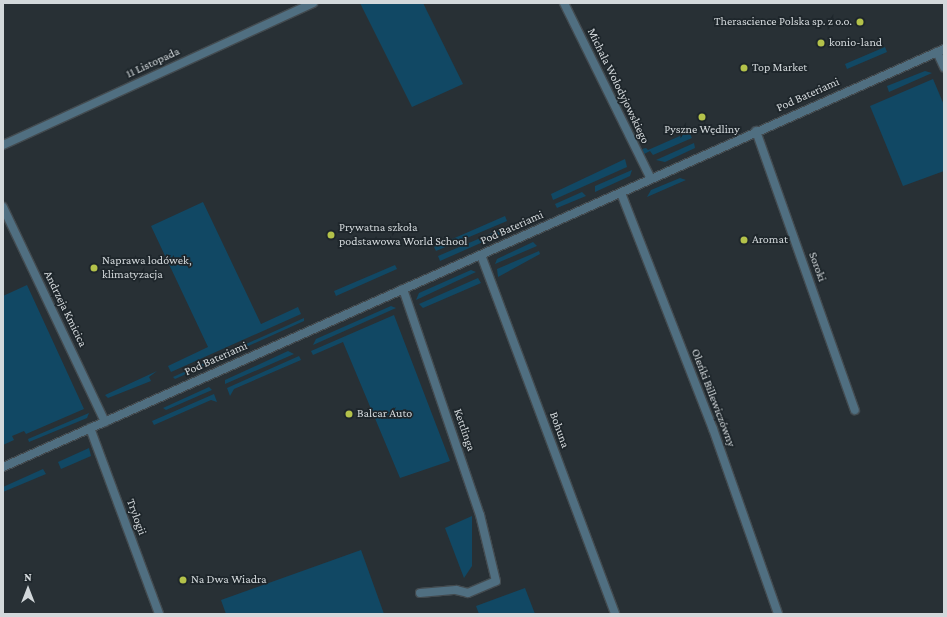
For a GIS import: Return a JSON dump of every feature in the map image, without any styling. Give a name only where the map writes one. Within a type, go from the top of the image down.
[{"type":"street","name":"11 Listopada","points":[[3,145],[313,3]]},
{"type":"street","name":"Michała Wołodyjowskiego","points":[[564,3],[651,179]]},
{"type":"street","name":"Pod Bateriami","points":[[3,467],[621,193],[756,131],[941,51]]},
{"type":"street","points":[[941,51],[944,67]]},
{"type":"street","name":"Soroki","points":[[756,131],[855,410]]},
{"type":"street","name":"Oleńki Billewiczówny","points":[[621,193],[713,429],[778,614]]},
{"type":"street","name":"Andrzeja Kmicica","points":[[3,207],[105,422]]},
{"type":"street","name":"Bohuna","points":[[481,255],[615,614]]},
{"type":"street","name":"Kettlinga","points":[[403,289],[480,515],[496,581],[468,593],[456,590],[420,593]]},
{"type":"street","name":"Trylogii","points":[[90,428],[159,614]]},
{"type":"shaded area","points":[[360,3],[423,3],[463,84],[412,107]]},
{"type":"shaded area","points":[[885,47],[887,52],[847,69],[845,64]]},
{"type":"shaded area","points":[[925,71],[932,73],[889,92],[887,86]]},
{"type":"shaded area","points":[[933,79],[944,105],[944,171],[903,186],[870,106]]},
{"type":"shaded area","points":[[689,132],[692,138],[653,155],[650,151],[644,154],[642,149],[646,148],[648,150]]},
{"type":"shaded area","points":[[694,143],[695,148],[665,162],[656,160]]},
{"type":"shaded area","points":[[625,159],[627,167],[553,200],[551,194]]},
{"type":"shaded area","points":[[632,170],[630,176],[595,192],[595,186]]},
{"type":"shaded area","points":[[680,178],[686,180],[647,197],[651,190]]},
{"type":"shaded area","points":[[582,192],[586,196],[557,208],[555,204]]},
{"type":"shaded area","points":[[203,202],[261,324],[298,307],[301,314],[171,372],[168,366],[208,347],[151,226]]},
{"type":"shaded area","points":[[505,216],[507,221],[436,251],[434,247]]},
{"type":"shaded area","points":[[509,226],[510,230],[440,261],[438,256]]},
{"type":"shaded area","points":[[533,242],[537,246],[495,264],[497,259]]},
{"type":"shaded area","points":[[539,251],[540,254],[498,277],[497,269]]},
{"type":"shaded area","points":[[395,265],[397,269],[336,296],[334,291]]},
{"type":"shaded area","points":[[471,270],[476,272],[416,300],[419,293]]},
{"type":"shaded area","points":[[478,278],[481,283],[423,308],[419,304]]},
{"type":"shaded area","points":[[27,285],[84,409],[26,434],[24,431],[12,436],[14,440],[3,445],[3,296]]},
{"type":"shaded area","points":[[391,306],[396,308],[313,345],[316,339]]},
{"type":"shaded area","points":[[394,315],[450,461],[400,478],[343,342],[313,355],[311,351]]},
{"type":"shaded area","points":[[304,318],[304,321],[175,379],[173,377]]},
{"type":"shaded area","points":[[288,351],[294,354],[225,384],[225,380]]},
{"type":"shaded area","points":[[299,356],[301,360],[234,389],[230,396],[227,388]]},
{"type":"shaded area","points":[[157,371],[149,377],[151,381],[108,398],[105,395]]},
{"type":"shaded area","points":[[209,387],[212,390],[166,410],[163,408]]},
{"type":"shaded area","points":[[214,394],[217,402],[211,400],[154,425],[152,421]]},
{"type":"shaded area","points":[[89,413],[87,418],[29,442],[28,439]]},
{"type":"shaded area","points":[[89,448],[91,456],[61,469],[58,462]]},
{"type":"shaded area","points":[[43,469],[46,474],[3,492],[3,487]]},
{"type":"shaded area","points":[[472,516],[472,566],[464,578],[445,528]]},
{"type":"shaded area","points":[[361,550],[384,614],[226,614],[221,600]]},
{"type":"shaded area","points":[[525,588],[535,614],[479,614],[476,606]]},
{"type":"place","name":"Therascience Polska sp. z o.o.","points":[[860,22]]},
{"type":"place","name":"konio-land","points":[[821,43]]},
{"type":"place","name":"Top Market","points":[[744,68]]},
{"type":"place","name":"Pyszne Wędliny","points":[[702,117]]},
{"type":"place","name":"Prywatna szkoła podstawowa World School","points":[[331,235]]},
{"type":"place","name":"Aromat","points":[[744,240]]},
{"type":"place","name":"Naprawa lodówek, klimatyzacja","points":[[94,268]]},
{"type":"place","name":"Balcar Auto","points":[[349,414]]},
{"type":"place","name":"Na Dwa Wiadra","points":[[183,580]]}]
